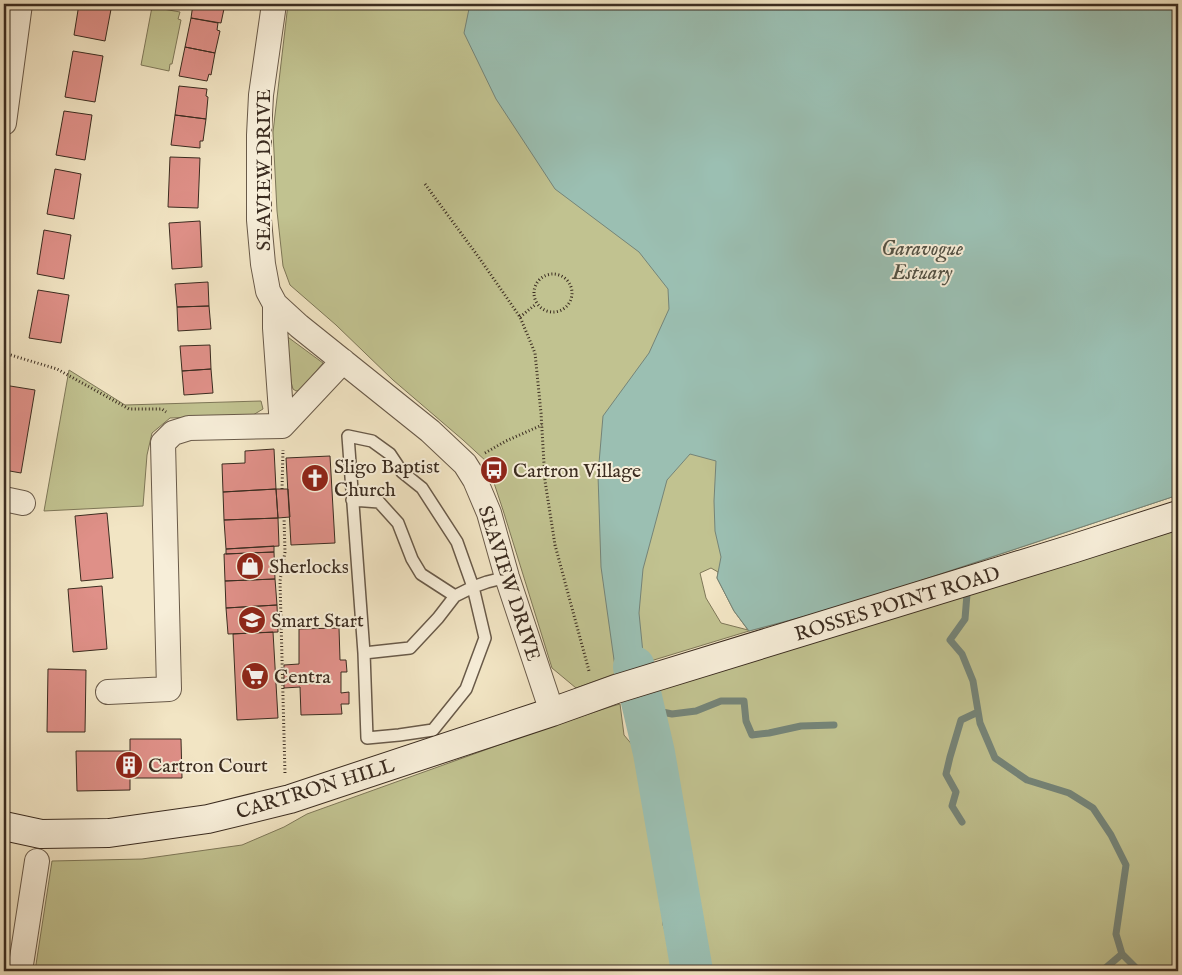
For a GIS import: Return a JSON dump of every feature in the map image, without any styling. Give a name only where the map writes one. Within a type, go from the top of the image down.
[{"type":"main road","name":"ROSSES POINT ROAD","points":[[606,693],[1178,515]]},
{"type":"main road","name":"CARTRON HILL","points":[[4,826],[41,834],[109,833],[208,819],[290,799],[606,693]]},
{"type":"street","points":[[4,124],[20,4]]},
{"type":"street","name":"SEAVIEW DRIVE","points":[[274,4],[261,95],[259,135],[259,220],[263,264],[268,291],[275,304],[299,326],[430,431],[465,464],[475,480],[489,513],[506,577],[552,712]]},
{"type":"street","name":"SEAVIEW DRIVE","points":[[275,304],[282,426]]},
{"type":"street","points":[[108,692],[168,689],[163,443],[172,432],[189,428],[282,426],[344,361]]},
{"type":"street","points":[[20,971],[37,861]]},
{"type":"lane","points":[[348,436],[372,440],[390,454],[402,472],[422,488],[457,542],[473,587],[485,638],[466,688],[433,730],[368,738],[364,653],[352,500],[348,436]]},
{"type":"lane","points":[[352,500],[379,502],[398,523],[412,559],[421,574],[455,596]]},
{"type":"lane","points":[[364,653],[410,648],[438,618],[455,596],[473,587],[506,577]]},
{"type":"path","points":[[425,184],[520,317],[535,353],[545,481],[555,545],[606,693]]},
{"type":"path","points":[[556,274],[568,280],[572,292],[569,304],[564,309],[546,311],[536,304],[534,298],[535,285],[543,276],[556,274]]},
{"type":"path","points":[[520,317],[536,304]]},
{"type":"path","points":[[4,353],[58,369],[129,409],[162,408]]},
{"type":"path","points":[[465,464],[542,425]]},
{"type":"path","points":[[282,426],[282,489]]},
{"type":"path","points":[[284,517],[285,552],[280,581],[286,777],[290,799]]},
{"type":"green space","name":"Garavogue Estuary","points":[[288,4],[1178,4],[1178,495],[847,605],[749,631],[644,663],[576,688],[552,668],[487,462],[393,380],[336,325],[290,285],[283,266],[277,211],[273,132]],"holes":[[[711,568],[718,572],[717,578],[734,611],[748,630],[721,623],[706,598],[700,573]]]},
{"type":"green space","points":[[152,7],[180,12],[178,19],[181,20],[169,71],[141,65]]},
{"type":"green space","points":[[285,335],[323,363],[300,390],[296,391],[293,389],[291,382]]},
{"type":"green space","points":[[69,370],[125,405],[261,401],[263,409],[253,415],[170,418],[152,433],[147,455],[143,506],[44,511]]},
{"type":"green space","points":[[1178,527],[1178,971],[695,971],[693,937],[685,899],[687,879],[680,860],[680,834],[676,814],[675,792],[666,779],[663,757],[658,750],[660,743],[656,734],[647,694]]},
{"type":"green space","points":[[620,704],[624,735],[639,753],[660,878],[663,925],[680,971],[35,971],[52,861],[142,859],[242,845],[284,827],[307,814],[549,727]]},
{"type":"water","name":"Garavogue Estuary","points":[[470,4],[1178,4],[1178,495],[847,605],[749,631],[734,611],[717,578],[721,557],[715,531],[716,461],[690,454],[667,480],[643,569],[639,613],[644,663],[616,674],[601,567],[598,475],[603,416],[649,353],[669,309],[668,289],[639,252],[555,189],[496,99],[464,33]]},
{"type":"building","points":[[79,4],[112,4],[105,41],[74,35]]},
{"type":"building","points":[[193,4],[225,4],[221,23],[191,18]]},
{"type":"building","points":[[191,18],[218,23],[217,30],[220,31],[215,53],[185,47]]},
{"type":"building","points":[[185,47],[215,53],[211,75],[209,74],[207,81],[179,76]]},
{"type":"building","points":[[73,51],[103,56],[95,102],[65,97]]},
{"type":"building","points":[[179,86],[207,89],[206,119],[175,115]]},
{"type":"building","points":[[64,111],[92,115],[85,160],[56,155]]},
{"type":"building","points":[[175,115],[206,119],[203,141],[200,141],[200,148],[171,145]]},
{"type":"building","points":[[170,157],[200,158],[198,208],[168,207]]},
{"type":"building","points":[[55,169],[81,174],[74,219],[47,214]]},
{"type":"building","points":[[200,221],[202,267],[172,269],[169,223]]},
{"type":"building","points":[[44,230],[71,235],[64,279],[37,274]]},
{"type":"building","points":[[208,282],[209,306],[177,307],[175,284]]},
{"type":"building","points":[[38,290],[69,295],[61,343],[29,338]]},
{"type":"building","points":[[209,306],[211,329],[178,331],[177,307]]},
{"type":"building","points":[[210,345],[211,369],[182,371],[180,346]]},
{"type":"building","points":[[211,369],[213,393],[184,395],[182,371]]},
{"type":"building","points":[[4,385],[35,390],[21,473],[4,470]]},
{"type":"building","points":[[274,449],[276,489],[223,492],[222,464],[245,463],[245,451]]},
{"type":"building","points":[[330,456],[335,543],[291,545],[286,458]]},
{"type":"building","points":[[276,489],[278,518],[224,520],[223,492]]},
{"type":"building","points":[[276,489],[288,489],[290,517],[278,518]]},
{"type":"building","points":[[107,513],[113,578],[81,581],[75,516]]},
{"type":"building","points":[[278,518],[279,546],[226,549],[224,520]]},
{"type":"building","points":[[274,546],[274,552],[226,554],[226,549]]},
{"type":"building","name":"Sherlocks","points":[[274,552],[275,579],[225,581],[224,554]]},
{"type":"building","points":[[275,579],[277,605],[226,608],[225,581]]},
{"type":"building","points":[[102,586],[107,649],[73,652],[68,589]]},
{"type":"building","name":"Smart Start","points":[[277,605],[278,632],[228,634],[226,608]]},
{"type":"building","points":[[339,628],[340,660],[346,660],[347,672],[341,672],[341,693],[349,692],[349,704],[341,704],[342,714],[301,715],[300,687],[284,688],[284,665],[299,664],[299,629]]},
{"type":"building","name":"Centra","points":[[273,632],[278,718],[237,720],[233,634]]},
{"type":"building","points":[[48,669],[86,670],[85,732],[47,732]]},
{"type":"building","name":"Cartron Court","points":[[130,739],[181,739],[182,778],[130,778],[130,790],[77,791],[76,751],[130,751]]},
{"type":"waterway","points":[[967,594],[965,619],[950,640],[962,654],[973,681],[980,723],[995,758],[1027,780],[1069,793],[1093,808],[1111,835],[1126,865],[1116,934],[1122,954],[1139,971]]},
{"type":"waterway","points":[[634,667],[654,753],[692,971]]},
{"type":"waterway","points":[[643,708],[672,714],[696,711],[721,701],[744,701],[746,721],[752,735],[801,726],[834,725]]},
{"type":"waterway","points":[[962,822],[952,806],[956,792],[946,774],[961,720],[978,712]]},
{"type":"waterway","points":[[1102,971],[1122,954]]},
{"type":"place","name":"Cartron Village","points":[[494,470]]},
{"type":"place","name":"Sligo Baptist Church","points":[[315,478]]},
{"type":"place","name":"Sherlocks","points":[[250,566]]},
{"type":"place","name":"Smart Start","points":[[252,620]]},
{"type":"place","name":"Centra","points":[[255,676]]},
{"type":"place","name":"Cartron Court","points":[[129,765]]}]
